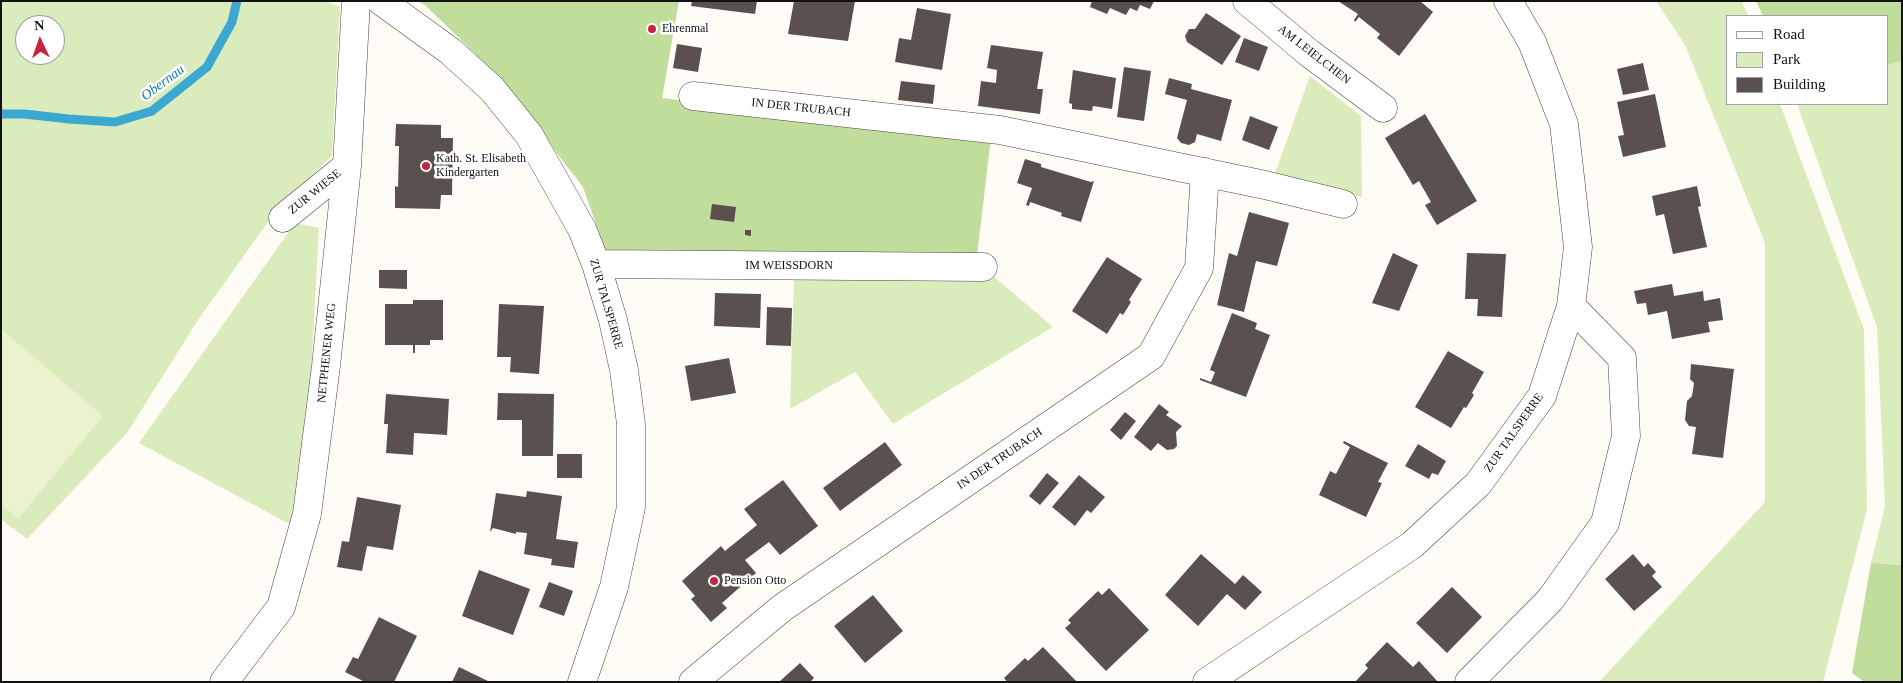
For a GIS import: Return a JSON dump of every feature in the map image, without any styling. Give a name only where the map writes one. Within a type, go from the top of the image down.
[{"type":"street","name":"NETPHENER WEG","points":[[224,682],[281,608],[307,514],[326,366],[346,166],[356,1]]},
{"type":"street","name":"ZUR TALSPERRE","points":[[382,1],[450,51],[492,89],[529,135],[565,198],[596,264],[614,320],[624,370],[631,424],[631,507],[614,587],[582,682]]},
{"type":"street","name":"AM LEIELCHEN","points":[[1247,1],[1309,53],[1383,108]]},
{"type":"street","name":"ZUR TALSPERRE","points":[[1207,682],[1412,545],[1478,484],[1542,396],[1571,306],[1578,247],[1564,124],[1532,42],[1508,1]]},
{"type":"street","name":"IN DER TRUBACH","points":[[693,96],[1000,130],[1205,172],[1343,204]]},
{"type":"street","name":"ZUR WIESE","points":[[283,218],[346,166]]},
{"type":"street","name":"IN DER TRUBACH","points":[[694,682],[782,608],[1151,356],[1199,268],[1205,172]]},
{"type":"street","name":"IM WEISSDORN","points":[[596,264],[983,267]]},
{"type":"street","points":[[1469,682],[1550,600],[1605,523],[1626,436],[1622,358],[1571,306]]},
{"type":"green space","points":[[1,1],[326,1],[340,7],[332,156],[278,208],[198,320],[127,433],[27,539],[1,519]]},
{"type":"green space","points":[[418,1],[679,1],[662,98],[991,137],[977,256],[608,258],[583,187],[495,73],[426,6]]},
{"type":"green space","points":[[1656,1],[1742,1],[1748,15],[1726,15],[1726,105],[1780,105],[1864,329],[1867,509],[1823,682],[1599,682],[1765,502],[1765,243],[1685,45]]},
{"type":"green space","points":[[1756,1],[1902,1],[1902,61],[1888,65],[1888,15],[1763,15]]},
{"type":"green space","points":[[1902,61],[1902,565],[1871,563],[1885,506],[1877,327],[1797,105],[1888,105],[1888,65]]},
{"type":"green space","points":[[1310,76],[1361,116],[1362,197],[1274,176]]},
{"type":"green space","points":[[295,223],[319,228],[310,394],[293,526],[139,443]]},
{"type":"green space","points":[[992,275],[1053,327],[893,424],[855,372],[790,409],[794,279]]},
{"type":"green space","points":[[1,329],[103,416],[18,519],[1,504]]},
{"type":"green space","points":[[1871,563],[1902,565],[1902,682],[1864,682],[1852,673]]},
{"type":"building","points":[[692,1],[757,1],[755,14],[691,6]]},
{"type":"building","points":[[794,1],[855,1],[848,41],[788,34]]},
{"type":"building","points":[[1092,1],[1154,1],[1150,9],[1140,5],[1137,11],[1130,8],[1126,15],[1110,8],[1107,14],[1090,7]]},
{"type":"building","points":[[1338,1],[1420,1],[1433,12],[1399,56],[1377,38],[1380,34],[1359,17],[1355,22],[1354,20],[1358,14]]},
{"type":"building","points":[[917,8],[951,14],[942,70],[895,62],[899,38],[911,40]]},
{"type":"building","points":[[1206,13],[1241,36],[1222,65],[1187,42],[1185,36],[1189,29],[1195,29]]},
{"type":"building","points":[[1244,38],[1268,47],[1259,71],[1235,62]]},
{"type":"building","points":[[677,44],[702,48],[698,72],[673,68]]},
{"type":"building","points":[[991,45],[1043,52],[1037,89],[1043,89],[1040,114],[978,106],[981,81],[996,83],[997,70],[987,68]]},
{"type":"building","points":[[1643,63],[1649,90],[1623,95],[1617,69]]},
{"type":"building","points":[[1124,67],[1151,71],[1144,121],[1117,117]]},
{"type":"building","points":[[1073,70],[1116,78],[1112,109],[1093,106],[1092,111],[1072,109],[1072,104],[1069,103]]},
{"type":"building","points":[[1169,78],[1192,84],[1191,89],[1232,100],[1221,141],[1197,134],[1195,142],[1189,145],[1181,143],[1177,138],[1187,100],[1165,94]]},
{"type":"building","points":[[901,81],[935,85],[933,104],[898,100]]},
{"type":"building","points":[[1655,94],[1666,147],[1623,157],[1618,136],[1624,135],[1617,102]]},
{"type":"building","points":[[1425,114],[1477,201],[1437,225],[1425,205],[1431,202],[1419,181],[1413,185],[1385,138]]},
{"type":"building","points":[[1250,116],[1278,127],[1269,150],[1242,140]]},
{"type":"building","name":"Kath. St. Elisabeth Kindergarten","points":[[396,124],[441,125],[441,138],[453,138],[452,195],[441,195],[440,209],[395,208],[395,186],[398,187],[399,146],[395,146]]},
{"type":"building","points":[[1025,159],[1041,164],[1041,167],[1091,182],[1094,181],[1081,222],[1061,216],[1062,213],[1030,202],[1029,206],[1026,205],[1032,188],[1017,183]]},
{"type":"building","points":[[1697,186],[1701,206],[1698,207],[1707,247],[1673,254],[1664,214],[1656,216],[1652,196]]},
{"type":"building","points":[[712,204],[736,207],[734,222],[710,219]]},
{"type":"building","points":[[1249,212],[1289,223],[1277,266],[1256,261],[1244,312],[1217,305],[1229,253],[1237,256]]},
{"type":"building","points":[[745,230],[751,230],[751,236],[745,235]]},
{"type":"building","points":[[1393,253],[1418,265],[1399,311],[1372,303]]},
{"type":"building","points":[[1467,253],[1506,254],[1502,317],[1477,316],[1478,299],[1465,299]]},
{"type":"building","points":[[1107,257],[1142,279],[1129,300],[1131,302],[1123,315],[1120,313],[1107,334],[1072,311]]},
{"type":"building","points":[[379,270],[407,270],[407,289],[379,288]]},
{"type":"building","points":[[1672,284],[1674,296],[1703,291],[1704,301],[1720,298],[1723,320],[1708,322],[1710,332],[1672,339],[1667,311],[1648,315],[1646,303],[1637,304],[1634,291]]},
{"type":"building","points":[[715,293],[761,294],[760,328],[714,326]]},
{"type":"building","points":[[413,300],[443,300],[443,340],[430,340],[430,345],[415,345],[415,353],[413,353],[413,345],[385,345],[385,304],[413,304]]},
{"type":"building","points":[[499,304],[544,306],[539,374],[510,372],[511,357],[497,357]]},
{"type":"building","points":[[767,307],[792,308],[791,346],[766,345]]},
{"type":"building","points":[[1232,313],[1257,323],[1255,329],[1270,335],[1246,397],[1200,380],[1200,378],[1211,382],[1215,372],[1210,370]]},
{"type":"building","points":[[1448,351],[1484,372],[1472,393],[1474,395],[1451,428],[1415,407]]},
{"type":"building","points":[[729,358],[736,393],[691,401],[685,366]]},
{"type":"building","points":[[1691,364],[1734,369],[1723,458],[1692,454],[1696,427],[1689,426],[1685,420],[1687,401],[1692,396],[1694,383],[1690,379]]},
{"type":"building","points":[[498,393],[554,394],[553,456],[522,456],[522,420],[497,420]]},
{"type":"building","points":[[386,394],[449,399],[447,435],[414,433],[413,455],[386,453],[388,424],[384,424]]},
{"type":"building","points":[[1159,404],[1169,412],[1166,415],[1182,426],[1176,432],[1177,446],[1174,449],[1167,450],[1158,443],[1151,451],[1134,437]]},
{"type":"building","points":[[1125,412],[1136,421],[1121,440],[1110,430]]},
{"type":"building","points":[[1344,441],[1388,463],[1378,482],[1382,483],[1366,517],[1319,495],[1330,471],[1336,474],[1350,447],[1343,443]]},
{"type":"building","points":[[885,442],[902,465],[840,511],[823,488]]},
{"type":"building","points":[[1418,444],[1446,461],[1438,475],[1432,473],[1429,479],[1405,466]]},
{"type":"building","points":[[557,454],[582,454],[582,478],[557,478]]},
{"type":"building","points":[[1047,473],[1059,483],[1040,505],[1029,496]]},
{"type":"building","points":[[1079,475],[1105,497],[1091,513],[1087,510],[1075,526],[1052,507]]},
{"type":"building","points":[[783,480],[818,526],[780,555],[769,542],[745,560],[756,573],[722,603],[727,608],[711,622],[691,599],[695,596],[682,581],[721,546],[725,551],[757,525],[744,509]]},
{"type":"building","points":[[527,491],[562,496],[556,539],[578,542],[574,568],[551,565],[552,559],[524,554],[527,533],[516,532],[516,534],[493,528],[490,532],[496,493],[526,497]]},
{"type":"building","points":[[357,497],[401,505],[393,550],[367,546],[362,571],[337,567],[342,541],[349,542]]},
{"type":"building","points":[[1201,554],[1235,584],[1243,575],[1262,592],[1245,610],[1227,594],[1198,626],[1165,595]]},
{"type":"building","points":[[1633,554],[1644,567],[1648,563],[1656,572],[1652,576],[1662,587],[1634,611],[1605,579]]},
{"type":"building","points":[[479,570],[530,589],[513,635],[462,616]]},
{"type":"building","points":[[549,582],[573,591],[564,616],[539,607]]},
{"type":"building","points":[[1452,587],[1482,617],[1447,653],[1416,623]]},
{"type":"building","points":[[1109,588],[1149,630],[1106,671],[1065,628],[1071,623],[1068,620],[1098,591],[1102,595]]},
{"type":"building","points":[[873,595],[903,631],[865,663],[834,626]]},
{"type":"building","points":[[379,617],[417,636],[394,682],[365,682],[345,672],[353,657],[358,659]]},
{"type":"building","points":[[1387,642],[1413,667],[1419,661],[1438,682],[1355,682],[1368,668],[1365,665]]},
{"type":"building","points":[[1043,647],[1077,682],[1007,682],[1004,678],[1025,658],[1028,661]]},
{"type":"building","points":[[800,663],[814,678],[810,682],[779,682]]},
{"type":"building","points":[[459,667],[490,682],[452,682]]},
{"type":"waterway","name":"Obernau","points":[[1,114],[24,114],[115,122],[152,111],[207,67],[232,22],[237,1]]},
{"type":"place","name":"Ehrenmal","points":[[652,29]]},
{"type":"place","name":"Kath. St. Elisabeth Kindergarten","points":[[426,166]]},
{"type":"place","name":"Pension Otto","points":[[714,581]]}]
